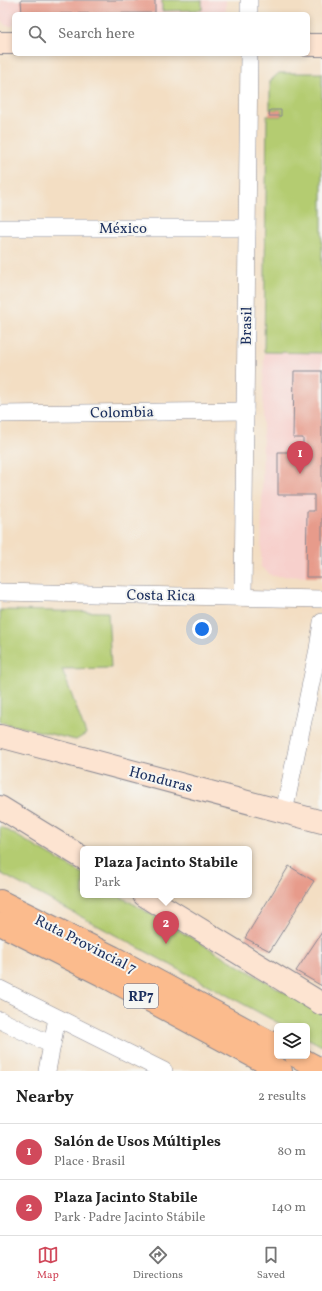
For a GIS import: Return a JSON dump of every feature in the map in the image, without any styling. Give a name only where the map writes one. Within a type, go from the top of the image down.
[{"type":"highway","name":"Ruta Provincial 7","points":[[0,901],[120,960],[274,1044]]},
{"type":"highway","name":"Ruta Provincial 7","points":[[0,924],[106,977],[281,1071]]},
{"type":"highway","points":[[302,1059],[322,1070]]},
{"type":"main road","points":[[0,43],[12,43]]},
{"type":"main road","points":[[310,45],[322,45]]},
{"type":"main road","name":"Honduras","points":[[0,736],[322,822]]},
{"type":"main road","points":[[0,807],[80,856]]},
{"type":"main road","points":[[149,898],[322,1004]]},
{"type":"street","points":[[249,0],[249,12]]},
{"type":"street","name":"Brasil","points":[[243,597],[249,56]]},
{"type":"street","name":"México","points":[[0,228],[247,228]]},
{"type":"street","name":"Colombia","points":[[0,414],[245,411]]},
{"type":"street","name":"Costa Rica","points":[[0,592],[322,599]]},
{"type":"street","points":[[284,812],[318,649],[322,622]]},
{"type":"street","points":[[0,989],[164,1071]]},
{"type":"street","points":[[47,1071],[57,1018]]},
{"type":"street","points":[[0,1020],[52,1045]]},
{"type":"shaded area","points":[[0,0],[226,0],[226,10],[224,12],[12,12],[12,26],[6,26],[0,19]]},
{"type":"shaded area","points":[[264,352],[322,353],[322,577],[272,576],[261,567]]},
{"type":"green space","points":[[162,0],[202,0],[202,10],[162,11]]},
{"type":"green space","points":[[279,73],[322,73],[322,353],[264,352],[267,116],[281,116],[281,110],[270,110],[270,81]]},
{"type":"green space","points":[[0,610],[108,612],[111,668],[62,669],[86,734],[76,740],[0,722]]},
{"type":"green space","points":[[0,826],[80,872],[80,898],[123,898],[322,1014],[322,1046],[310,1040],[310,1023],[278,1023],[0,873]]},
{"type":"building","points":[[21,0],[155,0],[155,12],[22,12]]},
{"type":"building","points":[[270,110],[281,110],[281,116],[269,116]]},
{"type":"building","points":[[294,371],[322,371],[322,577],[306,577],[307,511],[314,511],[314,495],[278,495],[278,452],[303,452],[303,438],[293,438]]},
{"type":"building","points":[[289,866],[314,881],[270,951],[245,938]]},
{"type":"building","points":[[322,932],[322,986],[296,971]]},
{"type":"place","name":"Salón de Usos Múltiples","points":[[300,474]]},
{"type":"place","name":"Plaza Jacinto Stabile","points":[[166,944]]}]
